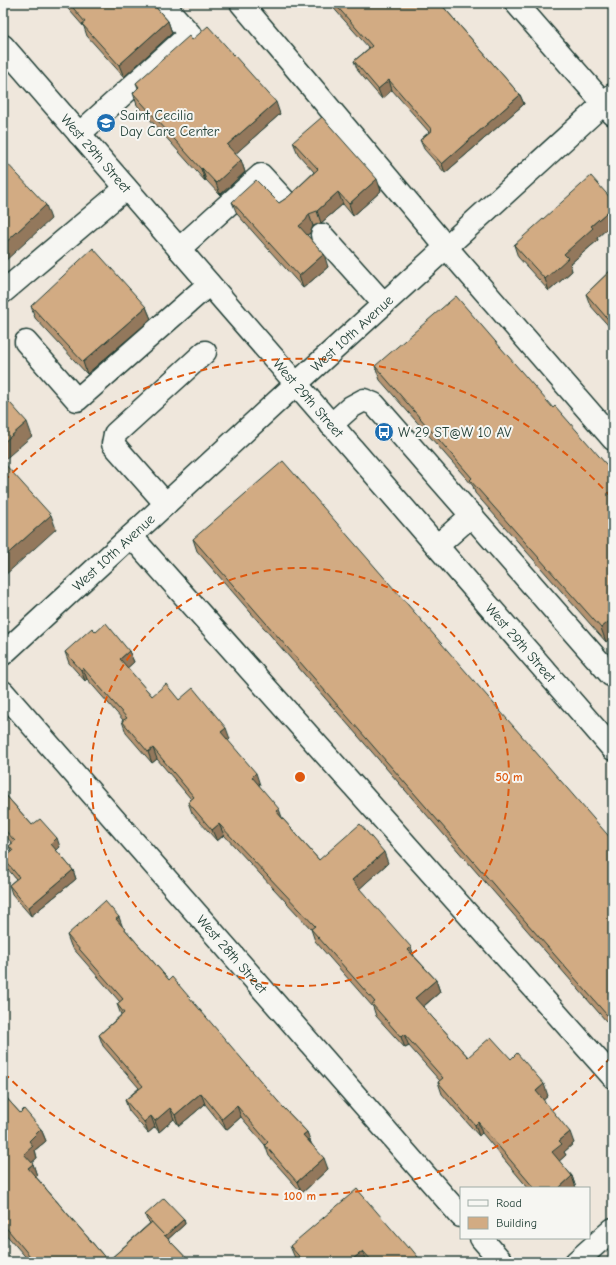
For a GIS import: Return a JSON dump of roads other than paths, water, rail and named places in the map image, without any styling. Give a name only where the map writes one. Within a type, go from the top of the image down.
[{"type":"street","points":[[79,134],[190,34],[165,6],[168,3]]},
{"type":"street","points":[[241,3],[446,247],[613,438]]},
{"type":"street","points":[[516,3],[610,104]]},
{"type":"street","name":"West 29th Street","points":[[3,46],[613,749]]},
{"type":"street","name":"West 10th Avenue","points":[[3,654],[446,247],[610,104]]},
{"type":"street","points":[[179,249],[261,175],[284,200]]},
{"type":"street","points":[[3,292],[126,188]]},
{"type":"street","points":[[322,235],[384,304]]},
{"type":"street","points":[[26,342],[78,400],[209,284]]},
{"type":"street","points":[[166,504],[113,444],[115,434],[205,352]]},
{"type":"street","points":[[331,424],[351,407],[364,400],[374,404],[611,675]]},
{"type":"street","points":[[437,546],[472,515]]},
{"type":"street","points":[[131,536],[613,1077]]},
{"type":"street","name":"West 28th Street","points":[[3,692],[460,1215]]},
{"type":"street","points":[[576,1262],[613,1229]]},
{"type":"street","points":[[482,1239],[502,1262]]},
{"type":"place","name":"Saint Cecilia Day Care Center","points":[[106,123]]},
{"type":"place","name":"W 29 ST@W 10 AV","points":[[384,432]]}]
